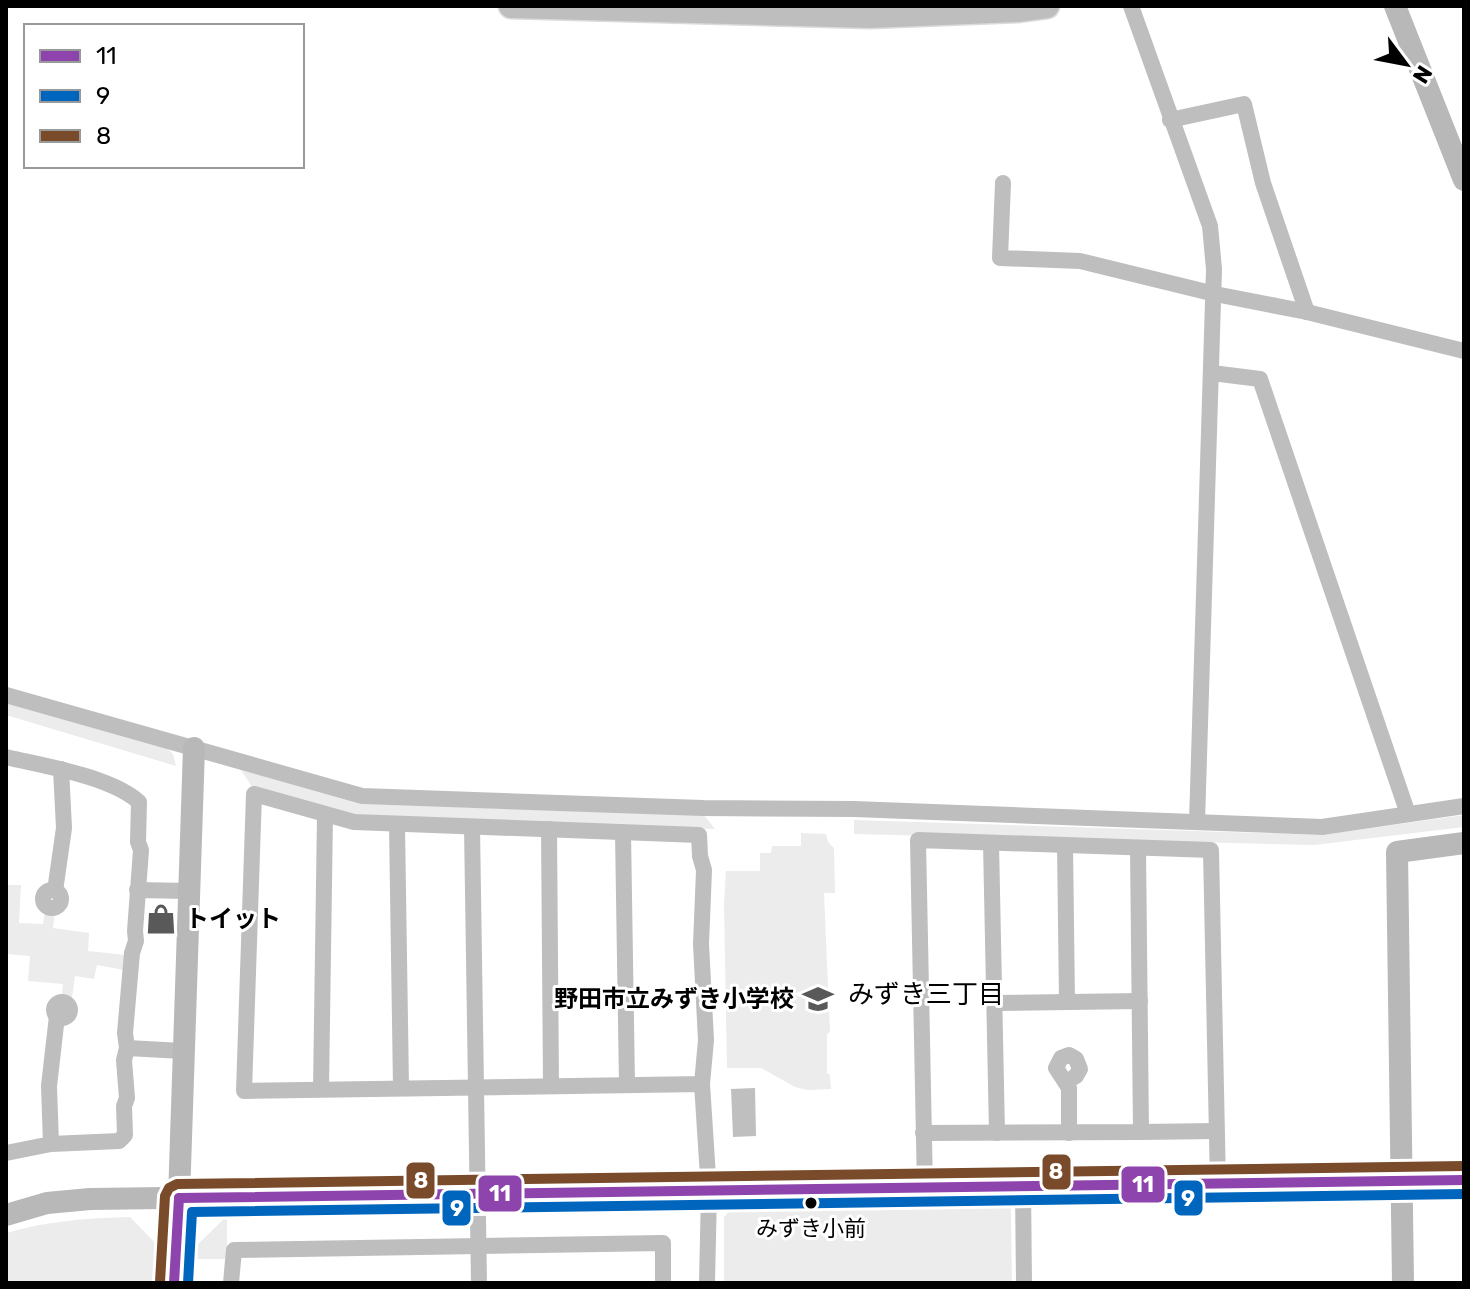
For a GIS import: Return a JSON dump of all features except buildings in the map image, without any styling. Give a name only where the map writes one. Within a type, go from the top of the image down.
[{"type":"main road","points":[[511,6],[870,16],[1047,6]]},
{"type":"street","points":[[1131,6],[1210,226],[1215,294],[1197,822]]},
{"type":"street","points":[[1395,6],[1464,180]]},
{"type":"street","points":[[1170,120],[1244,104],[1263,183],[1307,312]]},
{"type":"street","points":[[1003,183],[1000,258],[1080,261],[1464,351]]},
{"type":"street","points":[[1212,373],[1260,379],[1408,814]]},
{"type":"street","points":[[6,695],[362,796],[1322,827],[1464,806]]},
{"type":"street","points":[[174,1283],[194,748]]},
{"type":"street","points":[[6,757],[61,769],[129,793],[139,802],[138,842],[141,850],[136,941],[132,953],[125,1033],[125,1135],[119,1141],[51,1144],[6,1153]]},
{"type":"street","points":[[55,891],[64,828],[61,769]]},
{"type":"street","points":[[702,1084],[244,1091],[254,794],[354,822],[699,835],[704,870],[701,944],[706,1040],[702,1084],[709,1192],[707,1283]]},
{"type":"street","points":[[321,1089],[325,815]]},
{"type":"street","points":[[397,825],[401,1087]]},
{"type":"street","points":[[472,827],[479,1283]]},
{"type":"street","points":[[549,829],[551,1085]]},
{"type":"street","points":[[623,833],[627,1085]]},
{"type":"street","points":[[925,1188],[918,840],[1211,850],[1218,1184]]},
{"type":"street","points":[[991,843],[997,1133]]},
{"type":"street","points":[[1403,1283],[1397,852],[1464,843]]},
{"type":"street","points":[[1065,845],[1067,1002]]},
{"type":"street","points":[[1138,848],[1141,1132]]},
{"type":"street","points":[[137,890],[189,891]]},
{"type":"street","points":[[994,1003],[1140,1001]]},
{"type":"street","points":[[51,1144],[49,1086],[57,1016]]},
{"type":"street","points":[[127,1048],[183,1051]]},
{"type":"street","points":[[1066,1082],[1069,1133]]},
{"type":"street","points":[[923,1133],[1216,1131]]},
{"type":"street","points":[[6,1215],[47,1203],[90,1199],[1464,1180]]},
{"type":"street","points":[[1023,1187],[1024,1283]]},
{"type":"street","points":[[231,1283],[234,1250],[663,1243],[663,1283]]},
{"type":"shaded area","points":[[6,701],[165,746],[173,754],[176,766],[6,715]]},
{"type":"shaded area","points":[[241,770],[360,804],[704,815],[715,829],[355,816],[252,787]]},
{"type":"shaded area","points":[[1464,815],[1464,827],[1314,845],[854,834],[854,820],[1322,835]]},
{"type":"shaded area","points":[[801,833],[826,834],[834,848],[835,893],[824,893],[830,1032],[827,1034],[827,1073],[830,1075],[831,1089],[795,1087],[761,1068],[727,1068],[726,871],[760,871],[760,853],[771,853],[772,846],[801,846]]},
{"type":"shaded area","points":[[6,885],[21,885],[19,923],[43,924],[45,910],[55,911],[53,928],[89,933],[88,951],[126,955],[124,970],[97,965],[94,979],[75,976],[72,998],[62,995],[63,984],[28,981],[30,956],[6,954]]},
{"type":"shaded area","points":[[755,1088],[756,1136],[733,1137],[731,1089]]},
{"type":"shaded area","points":[[1006,1205],[1011,1209],[1012,1283],[724,1283],[724,1217],[731,1209]]},
{"type":"shaded area","points":[[227,1216],[227,1259],[194,1259],[195,1247]]},
{"type":"shaded area","points":[[130,1217],[160,1248],[157,1283],[6,1283],[6,1233],[68,1221]]},
{"type":"transit line","name":"8","points":[[160,1282],[165,1196],[169,1188],[177,1184],[1464,1166]]},
{"type":"transit line","name":"11","points":[[179,1198],[1464,1180]]},
{"type":"transit line","name":"9","points":[[188,1283],[192,1212],[1464,1194]]},
{"type":"transit line","name":"11","points":[[174,1283],[179,1198]]},
{"type":"place","name":"トイット","points":[[161,919]]},
{"type":"place","name":"野田市立みずき小学校","points":[[818,999]]},
{"type":"place","name":"みずき小前","points":[[811,1203]]},
{"type":"district","name":"みずき三丁目","points":[[926,994]]}]
